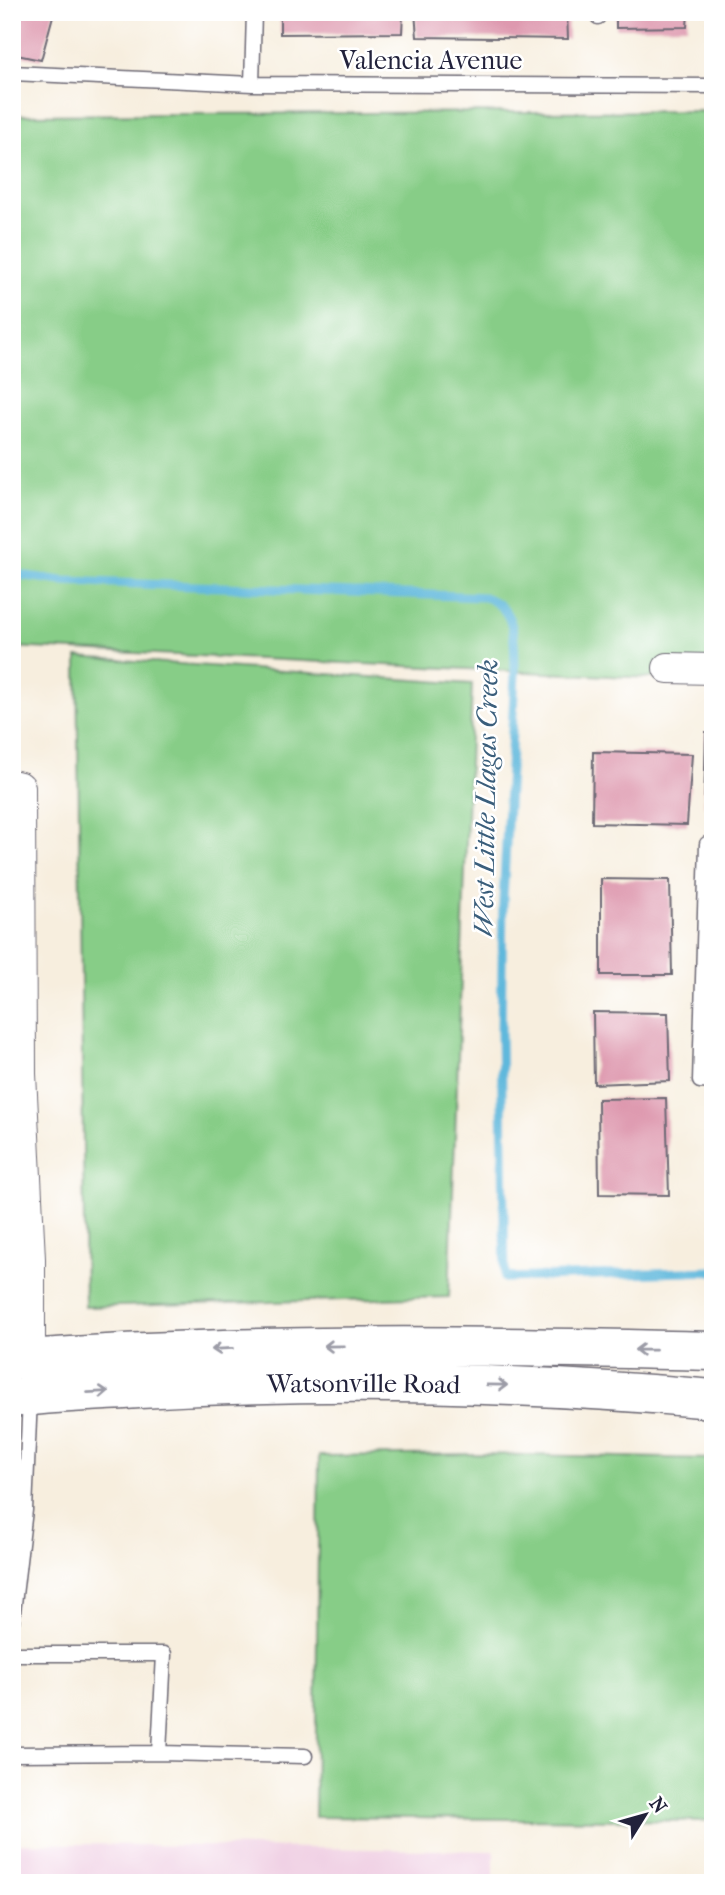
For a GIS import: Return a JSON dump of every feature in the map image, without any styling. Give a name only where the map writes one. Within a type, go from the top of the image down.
[{"type":"main road","name":"Watsonville Road","points":[[24,1377],[261,1347],[402,1345],[713,1351]]},
{"type":"main road","name":"Watsonville Road","points":[[24,1377],[218,1384],[363,1382],[513,1385],[713,1399]]},
{"type":"street","points":[[668,668],[713,669]]},
{"type":"street","points":[[16,786],[17,1074],[30,1259],[24,1377]]},
{"type":"lane","points":[[252,84],[254,12]]},
{"type":"lane","name":"Valencia Avenue","points":[[12,73],[252,84],[713,86]]},
{"type":"lane","points":[[713,843],[706,844],[700,1081],[713,1082]]},
{"type":"lane","points":[[12,1621],[24,1510],[24,1377]]},
{"type":"lane","points":[[12,1654],[164,1654],[159,1753]]},
{"type":"lane","points":[[12,1755],[159,1753],[305,1756]]},
{"type":"shaded area","points":[[12,1843],[494,1851],[494,1883],[12,1883]]},
{"type":"green space","points":[[713,111],[713,681],[12,647],[12,115]]},
{"type":"green space","points":[[77,657],[472,684],[449,1297],[85,1307]]},
{"type":"green space","points":[[478,1454],[713,1459],[713,1821],[315,1817],[319,1456]]},
{"type":"building","points":[[12,12],[54,12],[41,60],[12,54]]},
{"type":"building","points":[[280,12],[403,12],[402,33],[280,34]]},
{"type":"building","points":[[415,12],[567,12],[568,39],[417,37]]},
{"type":"building","points":[[616,12],[688,12],[687,27],[616,28]]},
{"type":"building","points":[[706,732],[713,732],[713,806],[704,806]]},
{"type":"building","points":[[593,752],[692,754],[687,825],[592,823]]},
{"type":"building","points":[[601,879],[670,880],[672,975],[601,975]]},
{"type":"building","points":[[593,1012],[668,1013],[670,1081],[594,1084]]},
{"type":"building","points":[[666,1098],[669,1195],[599,1194],[598,1099]]},
{"type":"waterway","name":"West Little Llagas Creek","points":[[12,574],[62,581],[484,597],[503,609],[512,628],[515,674],[503,900],[501,1032],[505,1278],[713,1271]]}]
